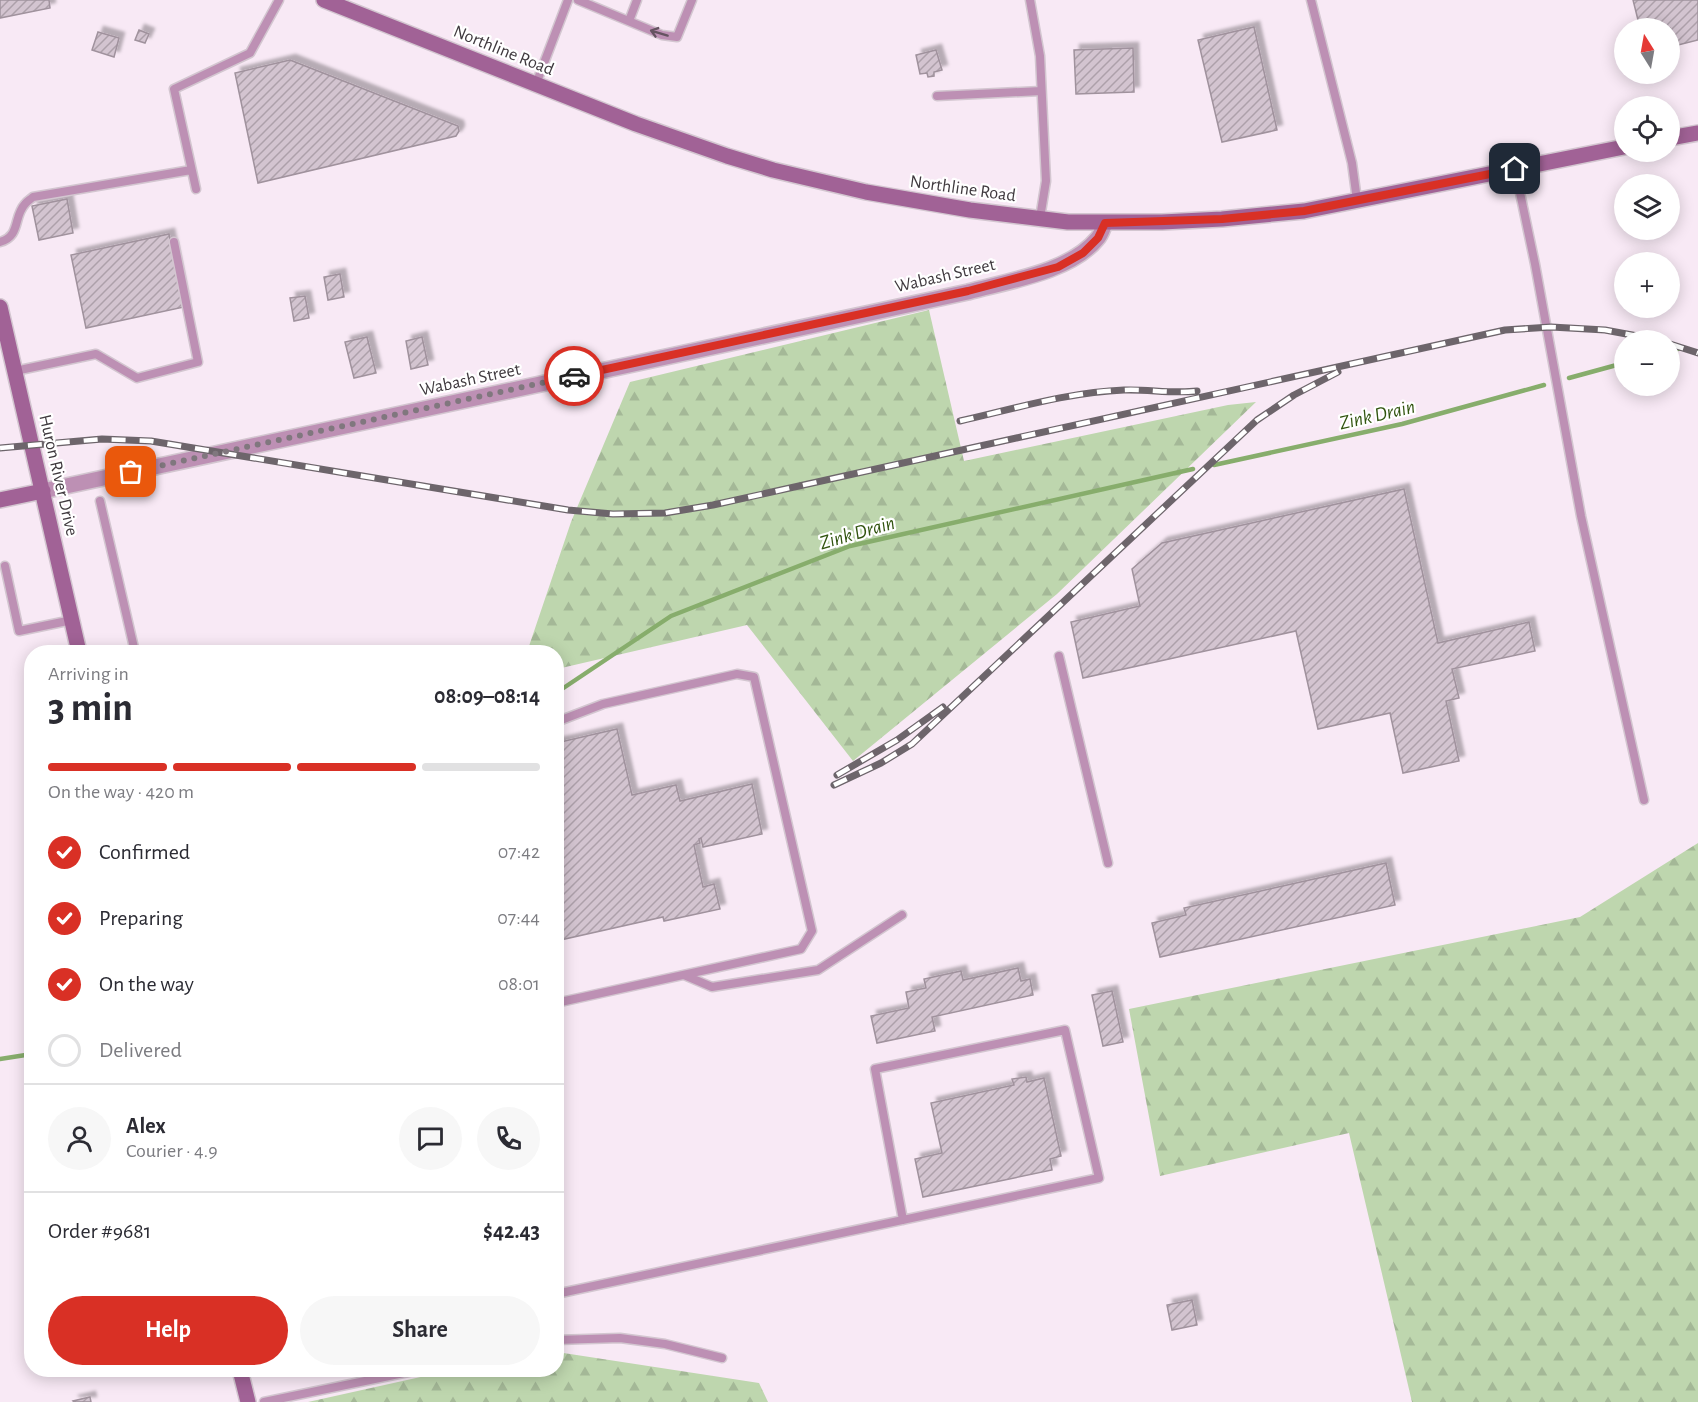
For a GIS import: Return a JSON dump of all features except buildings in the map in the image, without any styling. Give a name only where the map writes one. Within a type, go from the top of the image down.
[{"type":"street","name":"Northline Road","points":[[324,0],[681,141],[773,170],[902,199],[1068,222],[1222,219],[1304,211],[1614,149]]},
{"type":"street","points":[[1680,136],[1698,133]]},
{"type":"street","name":"Wabash Street","points":[[0,500],[968,291],[1058,267],[1083,253],[1098,238],[1105,223]]},
{"type":"street","name":"Huron River Drive","points":[[0,307],[3,338],[15,371],[77,645]]},
{"type":"street","points":[[242,1377],[248,1402]]},
{"type":"lane","points":[[196,189],[174,89],[250,53],[279,0]]},
{"type":"lane","points":[[536,84],[568,0]]},
{"type":"lane","points":[[578,0],[662,35],[677,37],[692,0]]},
{"type":"lane","points":[[629,21],[637,0]]},
{"type":"lane","points":[[1030,0],[1040,56],[1046,181],[1040,218]]},
{"type":"lane","points":[[1311,0],[1352,163],[1357,200]]},
{"type":"lane","points":[[937,96],[1041,91]]},
{"type":"lane","points":[[1515,169],[1539,285],[1581,516],[1644,800]]},
{"type":"lane","points":[[0,242],[7,240],[14,232],[24,205],[33,198],[191,170]]},
{"type":"lane","points":[[15,371],[96,354],[137,378],[198,362],[174,243]]},
{"type":"lane","points":[[100,501],[133,645]]},
{"type":"lane","points":[[6,566],[19,631],[72,620]]},
{"type":"lane","points":[[1059,656],[1108,863]]},
{"type":"lane","points":[[564,719],[603,704],[737,674],[754,676],[812,931],[801,949],[564,1001]]},
{"type":"lane","points":[[684,975],[712,987],[818,970],[902,915]]},
{"type":"lane","points":[[564,1292],[903,1220],[1099,1178],[1065,1030],[875,1069],[903,1220]]},
{"type":"lane","points":[[564,1340],[620,1338],[665,1344],[722,1358]]},
{"type":"lane","points":[[264,1402],[388,1377]]},
{"type":"green space","points":[[929,310],[964,461],[1228,405],[1256,402],[1057,594],[853,761],[747,625],[564,667],[564,645],[529,645],[571,522],[630,382]]},
{"type":"green space","points":[[1698,843],[1698,1402],[1412,1402],[1349,1133],[1160,1176],[1129,1009],[1580,917]]},
{"type":"green space","points":[[564,1353],[759,1383],[768,1402],[308,1402],[420,1377],[564,1377]]},
{"type":"waterway","name":"Zink Drain","points":[[1569,378],[1614,366]]},
{"type":"waterway","name":"Zink Drain","points":[[1214,465],[1402,424],[1544,385]]},
{"type":"waterway","name":"Zink Drain","points":[[564,688],[671,616],[850,546],[1193,469]]},
{"type":"waterway","name":"Zink Drain","points":[[0,1059],[24,1055]]},
{"type":"railway","points":[[0,448],[102,439],[151,441],[568,510],[613,514],[665,513],[713,505],[1505,330],[1551,327],[1614,332]]},
{"type":"railway","points":[[1680,347],[1698,353]]},
{"type":"railway","points":[[834,785],[881,763],[912,744],[1257,420],[1294,395],[1338,372]]},
{"type":"railway","points":[[960,421],[1041,402],[1103,391],[1197,391]]},
{"type":"railway","points":[[837,775],[897,740],[943,707]]},
{"type":"way so far","points":[[131,472],[574,376]]},
{"type":"route","points":[[574,376],[968,291],[1058,267],[1083,253],[1098,238],[1105,223],[1222,219],[1304,211],[1515,169]]}]
